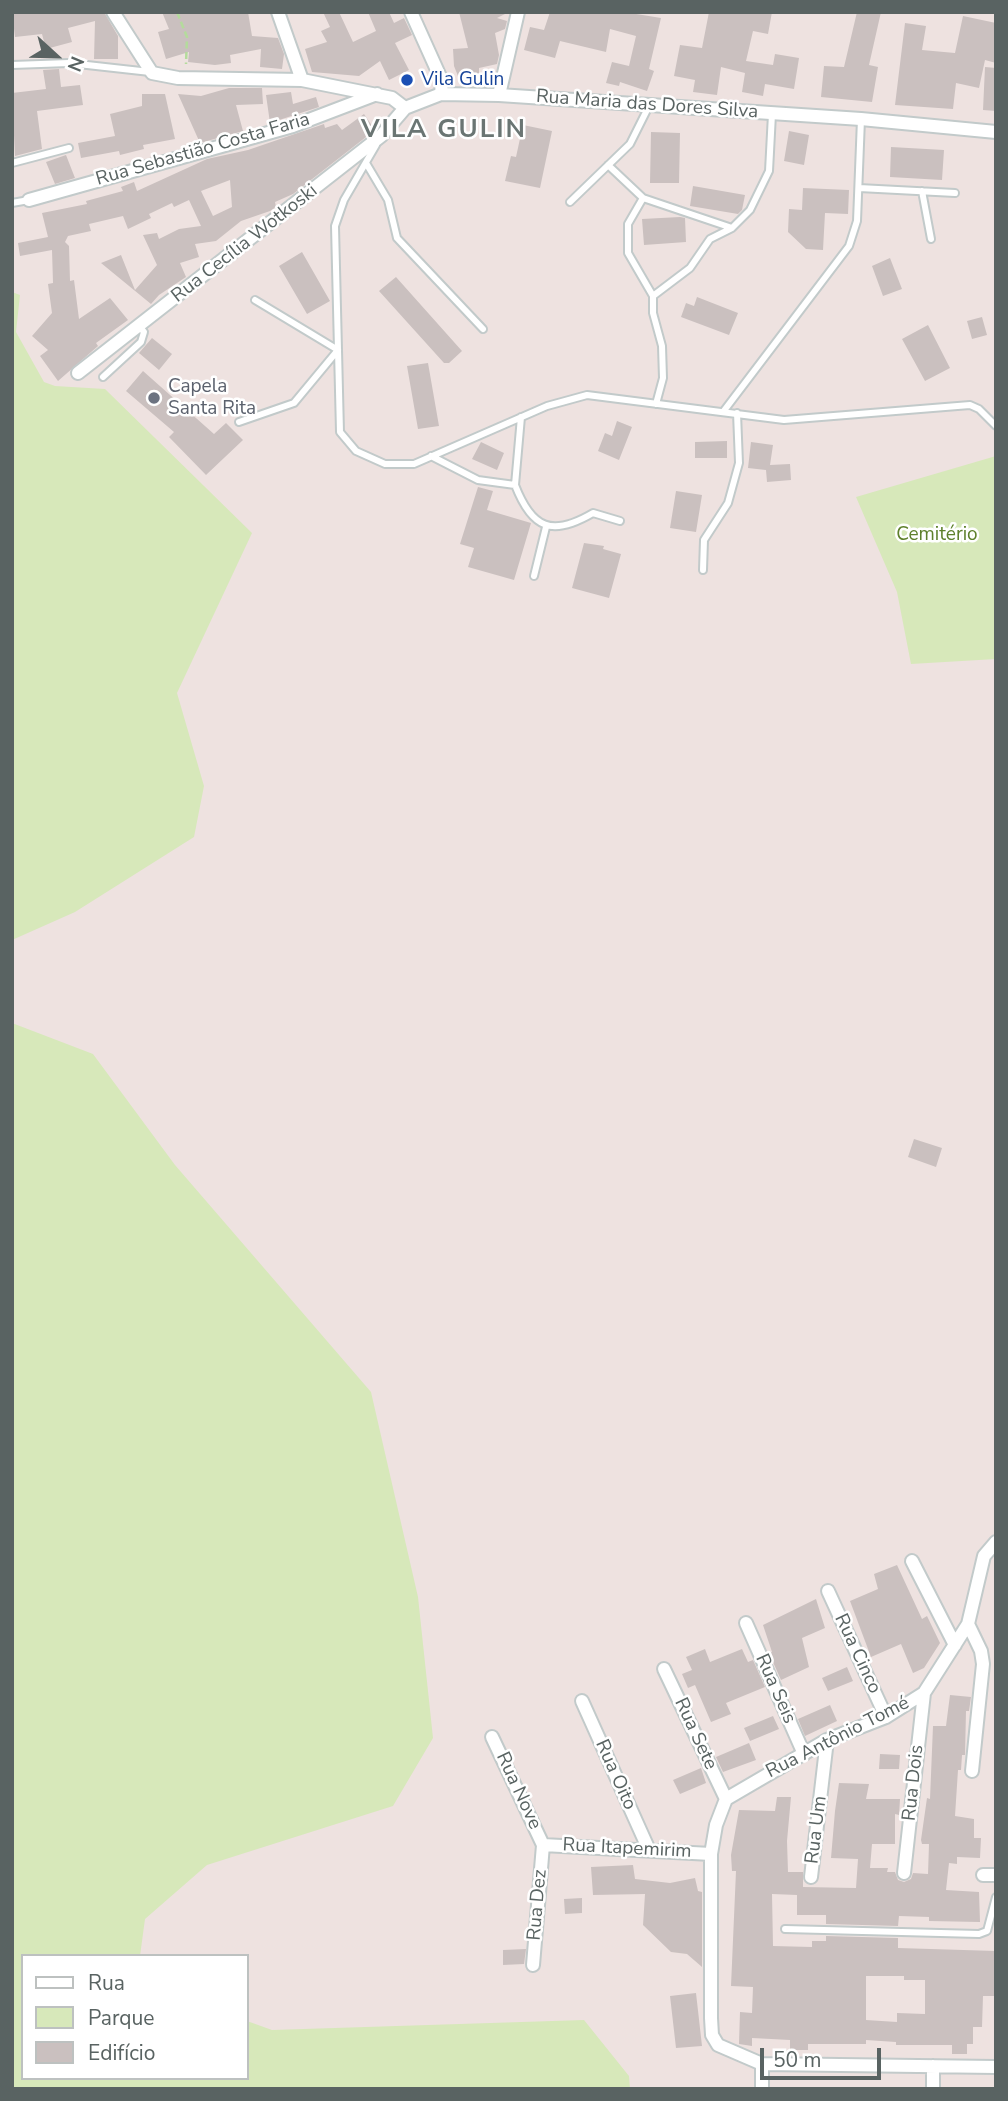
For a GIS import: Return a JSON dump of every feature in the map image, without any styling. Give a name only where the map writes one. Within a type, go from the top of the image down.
[{"type":"street","points":[[113,12],[152,73],[185,78],[302,80],[392,98],[405,108]]},
{"type":"street","points":[[278,12],[302,80]]},
{"type":"street","points":[[411,12],[442,81],[440,94]]},
{"type":"street","points":[[499,95],[517,12]]},
{"type":"street","name":"Rua Sebastião Costa Faria","points":[[29,200],[293,126],[376,94]]},
{"type":"street","name":"Rua Maria das Dores Silva","points":[[405,108],[440,94],[499,95],[861,119],[996,132]]},
{"type":"street","name":"Rua Cecília Wotkoski","points":[[78,373],[381,136],[405,108]]},
{"type":"street","name":"Rua Antônio Tomé","points":[[726,1799],[827,1740],[886,1717],[924,1693],[968,1625],[984,1556],[996,1542]]},
{"type":"street","points":[[912,1561],[956,1645]]},
{"type":"street","name":"Rua Cinco","points":[[828,1591],[886,1717]]},
{"type":"street","name":"Rua Seis","points":[[746,1623],[804,1754]]},
{"type":"street","points":[[968,1625],[981,1651],[983,1664],[972,1771]]},
{"type":"street","name":"Rua Sete","points":[[664,1669],[726,1799]]},
{"type":"street","name":"Rua Dois","points":[[904,1873],[924,1693]]},
{"type":"street","name":"Rua Oito","points":[[582,1701],[649,1850]]},
{"type":"street","name":"Rua Nove","points":[[492,1737],[543,1845]]},
{"type":"street","name":"Rua Um","points":[[811,1877],[827,1740]]},
{"type":"street","points":[[726,1799],[716,1825],[711,1854],[712,2035],[718,2045],[762,2064],[996,2067]]},
{"type":"street","name":"Rua Itapemirim","points":[[543,1845],[711,1854]]},
{"type":"street","name":"Rua Dez","points":[[533,1965],[543,1845]]},
{"type":"street","points":[[762,2064],[762,2089]]},
{"type":"street","points":[[933,2066],[933,2089]]},
{"type":"lane","points":[[12,65],[69,63],[152,73]]},
{"type":"lane","points":[[570,202],[629,144],[649,106]]},
{"type":"lane","points":[[653,296],[690,268],[710,239],[732,228],[750,209],[769,171],[772,114]]},
{"type":"lane","points":[[723,412],[849,246],[857,221],[861,119]]},
{"type":"lane","points":[[381,136],[344,200],[335,226],[340,432],[356,451],[385,464],[414,464],[568,398],[587,396],[784,420],[970,405],[979,409],[996,426]]},
{"type":"lane","points":[[12,163],[69,148]]},
{"type":"lane","points":[[366,163],[388,200],[397,239],[483,329]]},
{"type":"lane","points":[[608,165],[643,198],[732,228]]},
{"type":"lane","points":[[859,188],[955,192]]},
{"type":"lane","points":[[922,191],[931,239]]},
{"type":"lane","points":[[643,198],[628,224],[628,253],[653,296],[653,313],[662,345],[663,377],[656,404]]},
{"type":"lane","points":[[12,203],[29,200]]},
{"type":"lane","points":[[255,300],[338,350]]},
{"type":"lane","points":[[103,377],[141,342],[144,332],[139,326]]},
{"type":"lane","points":[[239,422],[294,403],[338,350]]},
{"type":"lane","points":[[703,570],[704,540],[728,503],[739,463],[737,413]]},
{"type":"lane","points":[[521,417],[515,485],[524,510],[546,527],[569,527],[593,513],[620,521]]},
{"type":"lane","points":[[431,456],[478,480],[515,485]]},
{"type":"lane","points":[[534,576],[546,527]]},
{"type":"lane","points":[[785,1929],[979,1934],[987,1931],[991,1923],[996,1897]]},
{"type":"path","points":[[177,12],[187,37],[185,78]]},
{"type":"green space","points":[[12,292],[20,295],[16,332],[44,382],[55,386],[105,389],[252,533],[177,693],[204,786],[194,837],[75,912],[12,940]]},
{"type":"green space","name":"Cemitério","points":[[996,456],[996,659],[911,664],[897,592],[856,497]]},
{"type":"green space","points":[[12,1023],[93,1054],[175,1165],[371,1392],[418,1597],[433,1738],[393,1806],[207,1865],[145,1919],[140,1954],[21,1954],[21,2080],[248,2080],[248,2021],[272,2030],[584,2020],[629,2076],[630,2089],[12,2089]]},
{"type":"building","points":[[12,12],[104,12],[118,36],[118,59],[94,59],[95,21],[68,28],[72,42],[46,49],[42,34],[15,37]]},
{"type":"building","points":[[162,12],[248,12],[252,36],[278,38],[284,54],[282,69],[260,67],[261,49],[230,55],[231,63],[215,65],[188,62],[189,52],[166,59],[158,32],[169,29]]},
{"type":"building","points":[[323,12],[339,12],[353,42],[376,31],[368,12],[389,12],[394,23],[404,18],[412,35],[395,43],[409,70],[389,80],[380,61],[359,76],[312,72],[305,49],[327,42],[321,31],[330,27]]},
{"type":"building","points":[[459,12],[509,12],[497,18],[507,21],[505,29],[495,33],[499,55],[497,64],[479,68],[479,80],[460,81],[454,66],[453,49],[468,48]]},
{"type":"building","points":[[550,12],[624,12],[661,18],[649,69],[654,71],[647,91],[620,82],[619,86],[606,83],[612,62],[629,66],[636,36],[610,29],[606,52],[560,41],[555,58],[524,50],[530,27],[544,30]]},
{"type":"building","points":[[709,12],[772,12],[768,34],[753,31],[746,61],[773,65],[775,54],[799,58],[794,89],[765,84],[763,96],[742,92],[745,73],[721,67],[717,95],[693,92],[695,80],[674,76],[680,45],[702,48]]},
{"type":"building","points":[[857,12],[881,12],[869,65],[878,67],[872,102],[821,97],[824,66],[844,67]]},
{"type":"building","points":[[963,16],[996,23],[996,63],[985,60],[979,88],[956,83],[953,109],[895,105],[905,23],[926,26],[922,50],[955,53]]},
{"type":"building","points":[[985,67],[996,68],[996,111],[983,110]]},
{"type":"building","points":[[59,69],[61,87],[80,85],[83,105],[37,111],[42,149],[15,156],[12,93],[46,89],[43,70]]},
{"type":"building","points":[[229,88],[262,88],[263,104],[236,105],[243,131],[200,143],[178,94],[201,96]]},
{"type":"building","points":[[291,92],[293,104],[316,97],[319,107],[270,123],[266,95]]},
{"type":"building","points":[[142,94],[165,94],[175,139],[143,145],[144,149],[120,155],[119,151],[81,158],[78,143],[115,136],[110,114],[142,106]]},
{"type":"building","points":[[364,114],[375,130],[293,194],[275,202],[276,207],[270,211],[241,221],[216,241],[195,244],[199,257],[180,263],[186,277],[159,295],[151,304],[101,263],[121,255],[135,290],[157,265],[143,235],[157,233],[159,239],[179,229],[201,226],[189,200],[174,207],[172,203],[149,214],[151,218],[128,229],[123,216],[89,224],[91,231],[68,236],[65,242],[69,246],[70,281],[74,280],[79,319],[110,298],[128,320],[96,343],[98,346],[58,381],[40,356],[48,350],[32,336],[52,313],[48,284],[53,283],[52,250],[20,256],[18,243],[48,237],[42,213],[87,204],[86,201],[123,191],[121,187],[134,182],[137,191],[207,159],[248,150],[324,124],[325,128],[337,124],[342,130]],"holes":[[[230,180],[232,207],[213,216],[201,191]]]},
{"type":"building","points":[[523,125],[552,131],[540,188],[505,181],[511,156],[516,157]]},
{"type":"building","points":[[789,131],[809,135],[804,165],[784,161]]},
{"type":"building","points":[[651,132],[680,133],[679,183],[650,183]]},
{"type":"building","points":[[891,147],[944,150],[942,180],[890,177]]},
{"type":"building","points":[[66,155],[75,178],[55,184],[46,162]]},
{"type":"building","points":[[693,186],[745,195],[742,210],[738,214],[690,206]]},
{"type":"building","points":[[803,188],[849,190],[848,214],[825,213],[823,250],[806,249],[788,232],[789,209],[802,210]]},
{"type":"building","points":[[685,218],[686,242],[644,245],[642,219]]},
{"type":"building","points":[[302,252],[330,301],[307,314],[279,266]]},
{"type":"building","points":[[890,258],[902,289],[883,296],[872,266]]},
{"type":"building","points":[[396,277],[462,351],[449,363],[444,363],[379,291]]},
{"type":"building","points":[[697,297],[738,313],[729,335],[681,317],[686,303],[694,306]]},
{"type":"building","points":[[982,317],[987,335],[972,339],[967,321]]},
{"type":"building","points":[[928,325],[950,368],[925,381],[902,339]]},
{"type":"building","points":[[152,338],[172,354],[159,370],[139,353]]},
{"type":"building","points":[[428,363],[439,426],[418,429],[407,366]]},
{"type":"building","points":[[143,371],[214,434],[226,423],[243,440],[206,475],[169,437],[174,432],[126,391]]},
{"type":"building","points":[[617,421],[632,427],[619,460],[598,451],[605,433],[612,436]]},
{"type":"building","points":[[727,441],[727,458],[695,458],[695,442]]},
{"type":"building","points":[[481,442],[504,453],[497,470],[472,459]]},
{"type":"building","points":[[751,442],[773,445],[770,465],[790,464],[791,480],[767,482],[766,470],[748,468]]},
{"type":"building","points":[[478,487],[493,491],[487,510],[531,523],[514,580],[468,567],[474,548],[460,544]]},
{"type":"building","points":[[676,491],[702,495],[696,532],[670,528]]},
{"type":"building","points":[[584,543],[604,546],[603,549],[621,554],[609,598],[572,588]]},
{"type":"building","points":[[914,1139],[942,1148],[936,1167],[908,1157]]},
{"type":"building","points":[[897,1565],[922,1619],[927,1616],[940,1643],[924,1668],[913,1673],[901,1644],[871,1657],[850,1601],[878,1589],[874,1574]]},
{"type":"building","points":[[816,1599],[825,1628],[802,1638],[809,1667],[781,1680],[769,1653],[772,1652],[763,1625]]},
{"type":"building","points":[[705,1649],[710,1662],[742,1649],[748,1662],[753,1660],[765,1687],[726,1703],[731,1714],[711,1722],[695,1685],[688,1688],[682,1674],[692,1670],[686,1657]]},
{"type":"building","points":[[847,1667],[853,1681],[828,1691],[822,1678]]},
{"type":"building","points":[[950,1695],[971,1697],[969,1711],[966,1711],[965,1755],[962,1755],[961,1770],[958,1770],[955,1816],[974,1819],[974,1838],[981,1838],[980,1858],[957,1857],[957,1864],[949,1863],[946,1890],[979,1892],[980,1922],[929,1921],[929,1917],[899,1916],[898,1926],[826,1924],[826,1915],[797,1915],[797,1895],[772,1894],[773,1946],[812,1947],[812,1941],[826,1941],[826,1936],[898,1938],[898,1948],[996,1951],[996,1996],[983,1996],[982,2027],[973,2027],[973,2044],[967,2044],[967,2054],[952,2054],[952,2045],[896,2045],[896,2042],[866,2040],[866,2044],[808,2044],[808,2050],[790,2050],[790,2040],[752,2038],[752,2046],[739,2044],[740,2012],[752,2013],[753,1987],[731,1986],[736,1871],[732,1871],[731,1855],[739,1810],[775,1811],[777,1797],[791,1797],[787,1841],[788,1872],[803,1872],[803,1887],[856,1888],[858,1859],[831,1858],[835,1811],[839,1783],[869,1784],[866,1799],[900,1799],[899,1815],[895,1814],[895,1844],[872,1844],[870,1868],[888,1868],[887,1872],[895,1872],[898,1880],[904,1882],[911,1879],[913,1873],[928,1874],[929,1844],[922,1844],[921,1840],[927,1798],[930,1799],[933,1726],[946,1726]],"holes":[[[866,1976],[904,1976],[904,1980],[925,1980],[925,2014],[897,2013],[897,2022],[866,2020]]]},
{"type":"building","points":[[830,1705],[837,1721],[805,1736],[798,1719]]},
{"type":"building","points":[[773,1716],[779,1729],[750,1741],[744,1728]]},
{"type":"building","points":[[749,1743],[756,1760],[723,1772],[716,1757]]},
{"type":"building","points":[[880,1754],[900,1755],[899,1769],[879,1769]]},
{"type":"building","points":[[701,1768],[706,1783],[680,1794],[673,1780]]},
{"type":"building","points":[[633,1865],[635,1879],[670,1883],[695,1878],[698,1891],[702,1892],[702,1967],[687,1954],[671,1952],[643,1925],[645,1894],[593,1895],[591,1867]]},
{"type":"building","points":[[582,1898],[582,1913],[565,1914],[564,1899]]},
{"type":"building","points":[[526,1949],[524,1964],[503,1965],[503,1950]]},
{"type":"building","points":[[696,1993],[702,2046],[676,2048],[670,1996]]},
{"type":"place","name":"Vila Gulin","points":[[407,80]]},
{"type":"place","name":"Capela Santa Rita","points":[[154,398]]},
{"type":"district","name":"VILA GULIN","points":[[444,131]]}]
